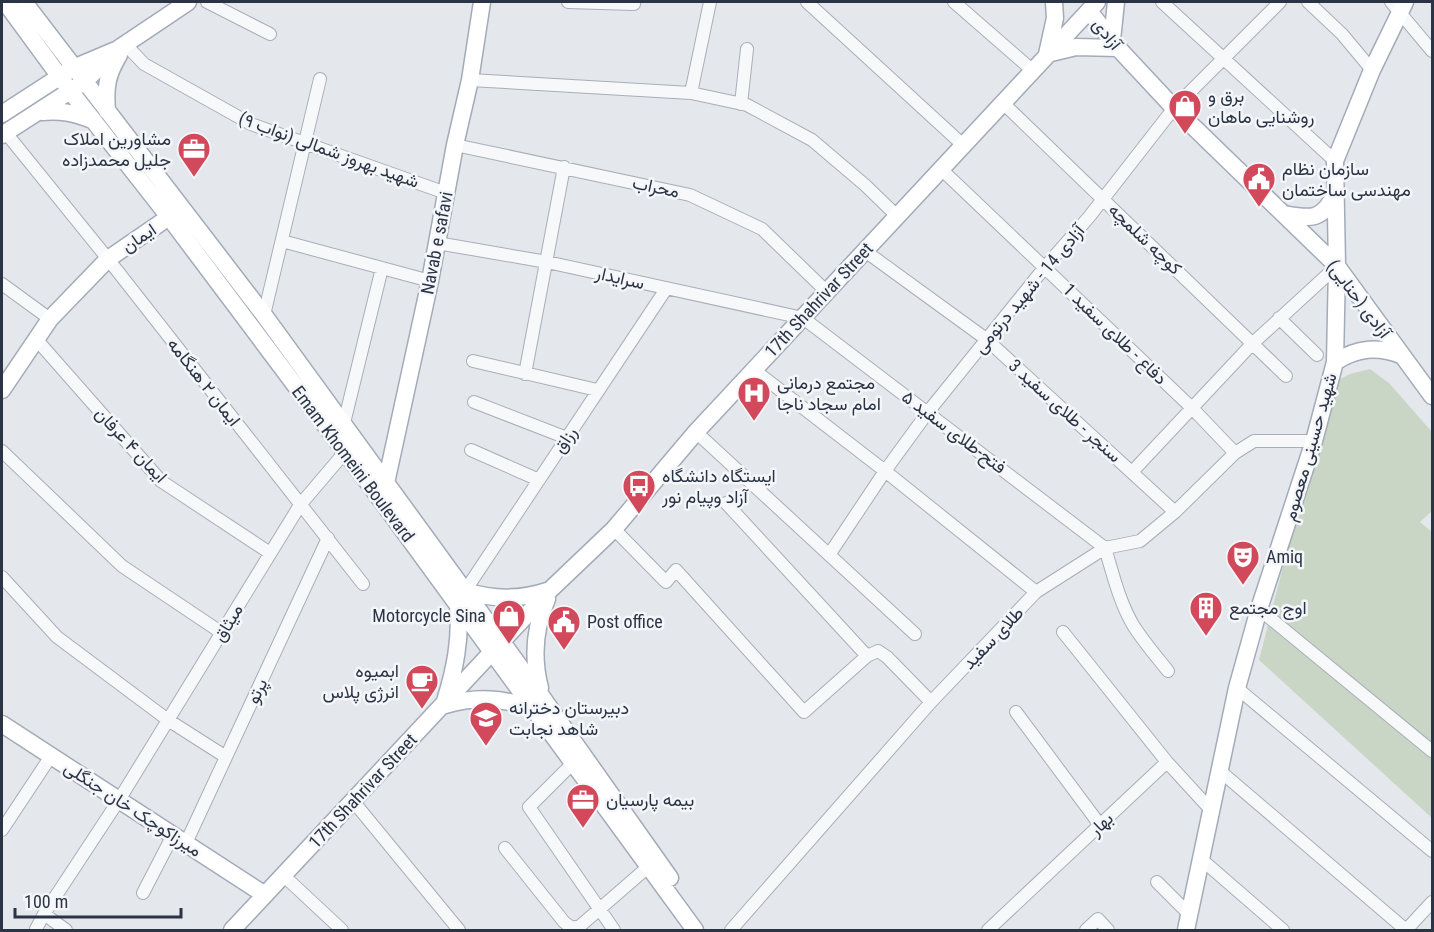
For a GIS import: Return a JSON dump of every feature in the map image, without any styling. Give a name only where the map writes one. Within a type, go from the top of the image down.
[{"type":"main road","name":"Emam Khomeini Boulevard","points":[[5,2],[41,50],[66,72]]},
{"type":"main road","name":"Emam Khomeini Boulevard","points":[[24,2],[77,87],[264,315],[344,423],[362,462],[381,484],[538,703],[707,930]]},
{"type":"main road","points":[[2,114],[66,72],[121,46],[188,2]]},
{"type":"main road","name":"Navab e safavi","points":[[381,484],[430,281],[455,145],[470,80],[482,2]]},
{"type":"main road","points":[[1054,2],[1055,18],[1047,54],[1076,48],[1119,48],[1116,2]]},
{"type":"main road","name":"17th Shahrivar Street","points":[[232,930],[550,590],[614,529],[696,432],[1003,103],[1089,5]]},
{"type":"main road","name":"آزادی","points":[[1089,5],[1119,48]]},
{"type":"main road","name":"شهید حسینی معصوم","points":[[1186,930],[1237,688],[1259,609],[1314,441],[1335,362],[1337,266],[1335,161],[1399,5]]},
{"type":"main road","points":[[4,134],[77,87],[121,46]]},
{"type":"main road","points":[[38,113],[59,110],[100,115],[110,70],[121,46]]},
{"type":"main road","name":"آزادی (حنایی)","points":[[1119,48],[1174,108],[1337,266],[1432,396]]},
{"type":"main road","points":[[32,95],[43,63],[41,50]]},
{"type":"main road","name":"Emam Khomeini Boulevard","points":[[100,115],[170,217],[345,452],[362,462]]},
{"type":"main road","points":[[1284,214],[1310,218],[1322,214],[1335,193]]},
{"type":"main road","name":"ایمان","points":[[2,390],[50,319],[108,259],[170,217]]},
{"type":"main road","points":[[1335,362],[1356,351],[1367,349],[1390,351],[1401,355]]},
{"type":"main road","points":[[444,705],[457,655],[462,598],[525,597],[550,590]]},
{"type":"main road","points":[[444,705],[462,700],[489,698],[538,703],[535,642],[540,615],[550,590]]},
{"type":"main road","name":"Emam Khomeini Boulevard","points":[[538,703],[574,762],[695,930]]},
{"type":"main road","name":"میرزاکوچک خان جنگلی","points":[[4,730],[51,756],[265,895]]},
{"type":"street","points":[[207,2],[270,34]]},
{"type":"street","points":[[568,2],[634,4]]},
{"type":"street","points":[[691,93],[710,2]]},
{"type":"street","points":[[807,2],[963,145]]},
{"type":"street","points":[[954,2],[1032,70]]},
{"type":"street","points":[[1162,2],[1335,161]]},
{"type":"street","name":"آزادی 14 - شهید درتومی","points":[[829,555],[928,412],[1103,199],[1174,108],[1280,2]]},
{"type":"street","points":[[1308,2],[1341,34],[1372,70]]},
{"type":"street","points":[[1399,5],[1432,51]]},
{"type":"street","name":"شهید بهروز شمالی (نواب ۹)","points":[[121,46],[144,64],[251,124],[446,193]]},
{"type":"street","points":[[741,104],[747,49]]},
{"type":"street","points":[[264,315],[320,79]]},
{"type":"street","points":[[470,80],[691,93],[747,105],[812,140],[897,216]]},
{"type":"street","name":"کوچه شلمچه","points":[[1003,103],[1286,376]]},
{"type":"street","name":"ایمان ۲ هنگامه","points":[[4,134],[108,259],[363,584]]},
{"type":"street","name":"محراب","points":[[455,145],[690,195],[762,229],[826,292]]},
{"type":"street","points":[[525,374],[564,167]]},
{"type":"street","name":"دفاع - طلای سفید 1","points":[[941,169],[1192,408],[1235,453]]},
{"type":"street","points":[[282,241],[430,281]]},
{"type":"street","name":"سرایدار","points":[[437,243],[547,262],[803,318]]},
{"type":"street","name":"سنجر - طلای سفید 3","points":[[864,251],[986,339],[1175,512]]},
{"type":"street","points":[[1132,472],[1252,344],[1337,266]]},
{"type":"street","points":[[344,423],[382,268]]},
{"type":"street","points":[[2,284],[50,319]]},
{"type":"street","name":"رزاق","points":[[462,598],[597,390],[666,289]]},
{"type":"street","name":"فتح-طلای سفید ۵","points":[[803,318],[1105,548]]},
{"type":"street","points":[[1279,318],[1317,355]]},
{"type":"street","name":"ایمان ۴ عرفان","points":[[36,339],[161,481],[270,553]]},
{"type":"street","points":[[473,362],[597,390]]},
{"type":"street","points":[[754,370],[1036,592]]},
{"type":"street","points":[[474,402],[567,438]]},
{"type":"street","points":[[696,432],[915,634]]},
{"type":"street","name":"طلای سفید","points":[[731,930],[931,702],[1036,592],[1105,548],[1140,541],[1175,512],[1235,453],[1254,441],[1314,441]]},
{"type":"street","points":[[471,450],[539,480]]},
{"type":"street","points":[[2,451],[123,566],[222,633]]},
{"type":"street","name":"میثاق","points":[[36,930],[44,914],[119,800],[300,505],[345,452]]},
{"type":"street","points":[[726,503],[867,656]]},
{"type":"street","points":[[614,529],[666,582],[676,570],[804,712],[867,656],[878,651],[887,657],[931,702]]},
{"type":"street","name":"پرتو","points":[[143,893],[179,839],[226,757],[328,538]]},
{"type":"street","points":[[1105,548],[1118,591],[1134,626],[1168,671]]},
{"type":"street","points":[[2,577],[57,637],[168,720],[226,757]]},
{"type":"street","points":[[1259,609],[1432,751]]},
{"type":"street","points":[[1063,632],[1167,762],[1211,810]]},
{"type":"street","points":[[1237,688],[1432,851]]},
{"type":"street","points":[[1016,712],[1100,825]]},
{"type":"street","points":[[2,830],[51,756]]},
{"type":"street","points":[[574,762],[529,807],[614,930]]},
{"type":"street","name":"بهار","points":[[988,930],[1167,762]]},
{"type":"street","points":[[1220,771],[1406,930],[1432,902]]},
{"type":"street","points":[[353,801],[459,930]]},
{"type":"street","points":[[505,848],[564,922],[572,928],[580,926],[648,867]]},
{"type":"street","points":[[1201,859],[1283,930]]},
{"type":"street","points":[[283,876],[342,930]]},
{"type":"street","points":[[1157,882],[1189,914]]},
{"type":"street","points":[[44,914],[66,930]]},
{"type":"street","points":[[1086,930],[1098,919],[1108,930]]},
{"type":"green space","points":[[1370,369],[1389,383],[1432,432],[1432,511],[1420,522],[1432,532],[1432,818],[1259,660],[1330,384],[1350,374]]},
{"type":"place","name":"برق و روشنایی ماهان","points":[[1185,135]]},
{"type":"place","name":"مشاورین املاک جلیل محمدزاده","points":[[194,178]]},
{"type":"place","name":"سازمان نظام مهندسی ساختمان","points":[[1259,208]]},
{"type":"place","name":"مجتمع درمانی امام سجاد ناجا","points":[[754,422]]},
{"type":"place","name":"ایستگاه دانشگاه آزاد وپیام نور","points":[[639,515]]},
{"type":"place","name":"Amiq","points":[[1243,586]]},
{"type":"place","name":"اوج مجتمع","points":[[1206,637]]},
{"type":"place","name":"Motorcycle Sina","points":[[509,645]]},
{"type":"place","name":"Post office","points":[[564,651]]},
{"type":"place","name":"ابمیوه انرژی پلاس","points":[[422,710]]},
{"type":"place","name":"دبیرستان دخترانه شاهد نجابت","points":[[486,747]]},
{"type":"place","name":"بیمه پارسیان","points":[[583,829]]}]
